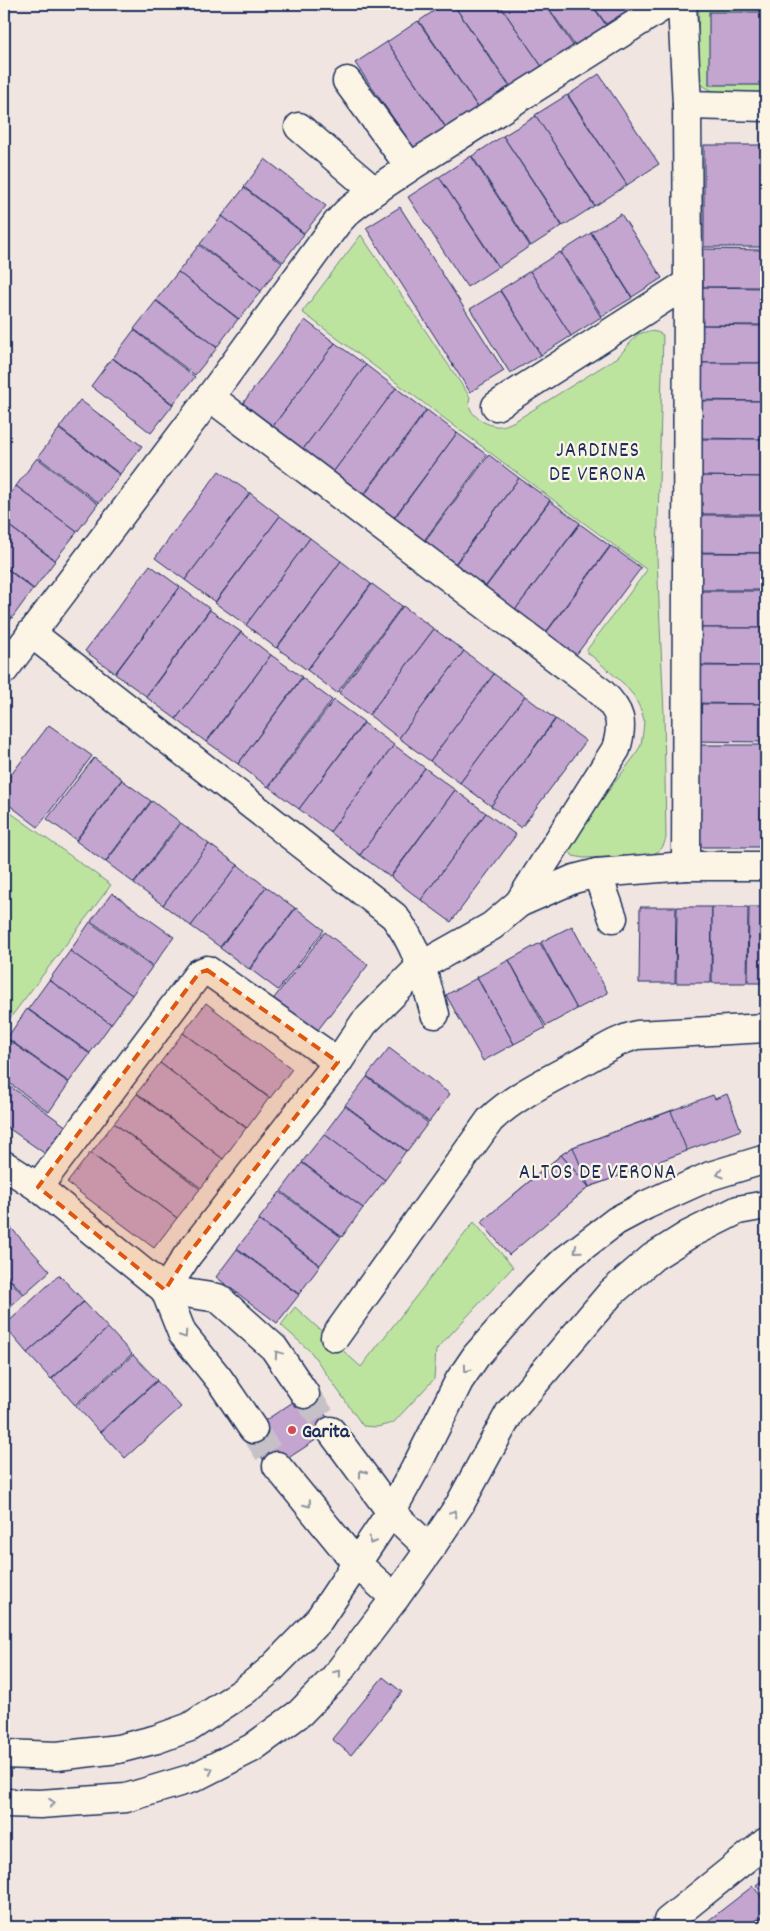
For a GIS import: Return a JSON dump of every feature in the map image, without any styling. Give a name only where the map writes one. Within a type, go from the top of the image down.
[{"type":"street","points":[[4,670],[347,212],[410,167],[667,4]]},
{"type":"street","points":[[682,4],[686,105],[688,283],[686,866]]},
{"type":"street","points":[[347,82],[410,167]]},
{"type":"street","points":[[686,105],[766,107]]},
{"type":"street","points":[[299,127],[374,191]]},
{"type":"street","points":[[496,406],[688,283]]},
{"type":"street","points":[[165,1290],[187,1256],[338,1062],[364,1023],[421,966],[492,926],[518,903],[616,748],[621,733],[619,718],[613,704],[579,674],[210,397]]},
{"type":"street","points":[[31,633],[394,916],[411,941],[421,966],[435,1014]]},
{"type":"street","points":[[518,903],[574,879],[597,873],[686,866],[766,866]]},
{"type":"street","points":[[597,873],[613,918]]},
{"type":"street","points":[[38,1187],[198,974],[202,972],[207,970],[338,1062]]},
{"type":"street","points":[[335,1337],[490,1120],[503,1108],[560,1073],[624,1038],[637,1035],[766,1028]]},
{"type":"street","points":[[4,1754],[57,1756],[118,1749],[157,1739],[190,1727],[243,1692],[297,1645],[318,1621],[391,1512],[459,1381],[476,1356],[537,1287],[565,1260],[616,1221],[710,1176],[766,1159]]},
{"type":"street","points":[[4,1165],[38,1187],[165,1290],[182,1333],[219,1379],[252,1429]]},
{"type":"street","points":[[4,1803],[40,1804],[126,1798],[193,1778],[252,1748],[300,1713],[335,1677],[430,1549],[460,1504],[510,1412],[611,1293],[653,1257],[688,1235],[738,1210],[766,1205]]},
{"type":"street","points":[[165,1290],[218,1298],[274,1348],[305,1394]]},
{"type":"street","points":[[331,1431],[391,1512],[430,1549]]},
{"type":"street","points":[[277,1466],[357,1564],[395,1598]]},
{"type":"street","points":[[667,1927],[668,1921],[766,1842]]},
{"type":"highlighted area","points":[[207,970],[338,1062],[187,1256],[165,1290],[38,1187],[199,973]]},
{"type":"green space","points":[[699,4],[766,4],[766,93],[729,94],[719,92],[710,90],[697,78]]},
{"type":"green space","points":[[361,235],[470,397],[469,402],[472,412],[480,420],[491,425],[501,426],[515,421],[618,357],[638,334],[649,331],[663,335],[657,558],[664,714],[666,838],[660,850],[656,853],[649,855],[584,858],[573,856],[569,851],[569,843],[641,745],[644,720],[634,696],[623,683],[586,651],[647,570],[302,312]]},
{"type":"green space","points":[[4,808],[111,885],[4,1026]]},
{"type":"green space","points":[[474,1222],[513,1267],[436,1350],[434,1379],[393,1423],[377,1427],[363,1426],[311,1352],[281,1325],[295,1307],[361,1367]]},
{"type":"building","points":[[444,4],[453,4],[511,89],[480,110],[419,21]]},
{"type":"building","points":[[453,4],[499,4],[543,68],[512,88]]},
{"type":"building","points":[[499,4],[545,4],[574,47],[543,68]]},
{"type":"building","points":[[546,4],[591,4],[606,25],[575,46]]},
{"type":"building","points":[[592,4],[637,4],[606,24]]},
{"type":"building","points":[[709,12],[766,12],[766,85],[709,85]]},
{"type":"building","points":[[418,21],[479,109],[448,130],[387,42]]},
{"type":"building","points":[[387,42],[448,131],[417,152],[355,63]]},
{"type":"building","points":[[599,74],[659,164],[627,185],[568,95]]},
{"type":"building","points":[[567,95],[627,185],[595,206],[535,115]]},
{"type":"building","points":[[536,116],[594,206],[563,226],[503,136]]},
{"type":"building","points":[[503,136],[562,226],[531,246],[472,156]]},
{"type":"building","points":[[704,145],[766,145],[766,247],[704,247]]},
{"type":"building","points":[[471,156],[530,246],[499,267],[439,177]]},
{"type":"building","points":[[265,159],[326,206],[304,233],[244,187]]},
{"type":"building","points":[[439,177],[498,267],[467,287],[408,197]]},
{"type":"building","points":[[244,188],[304,234],[283,262],[222,216]]},
{"type":"building","points":[[400,207],[504,371],[470,392],[366,228]]},
{"type":"building","points":[[621,214],[662,278],[632,297],[591,232]]},
{"type":"building","points":[[222,216],[282,263],[261,291],[200,244]]},
{"type":"building","points":[[591,233],[632,298],[602,316],[561,252]]},
{"type":"building","points":[[199,245],[261,291],[239,319],[178,272]]},
{"type":"building","points":[[696,249],[766,250],[766,287],[695,287]]},
{"type":"building","points":[[560,252],[601,317],[571,336],[530,271]]},
{"type":"building","points":[[530,271],[571,336],[541,355],[500,290]]},
{"type":"building","points":[[178,272],[238,319],[217,347],[156,300]]},
{"type":"building","points":[[696,287],[766,288],[766,325],[696,325]]},
{"type":"building","points":[[500,291],[541,355],[510,373],[470,309]]},
{"type":"building","points":[[156,301],[217,348],[195,375],[134,329]]},
{"type":"building","points":[[305,320],[335,343],[271,429],[240,407]]},
{"type":"building","points":[[696,325],[766,326],[766,363],[696,363]]},
{"type":"building","points":[[134,330],[195,377],[173,404],[113,358]]},
{"type":"building","points":[[335,343],[366,365],[301,452],[271,429]]},
{"type":"building","points":[[112,358],[173,405],[151,433],[91,386]]},
{"type":"building","points":[[695,363],[766,363],[766,401],[695,400]]},
{"type":"building","points":[[366,365],[396,388],[331,475],[301,452]]},
{"type":"building","points":[[396,388],[426,410],[362,497],[331,475]]},
{"type":"building","points":[[80,400],[142,446],[120,474],[59,428]]},
{"type":"building","points":[[695,401],[766,401],[766,439],[695,438]]},
{"type":"building","points":[[427,410],[457,433],[392,520],[363,497]]},
{"type":"building","points":[[59,429],[120,475],[99,503],[38,457]]},
{"type":"building","points":[[457,433],[487,455],[423,542],[393,520]]},
{"type":"building","points":[[695,439],[766,439],[766,477],[694,476]]},
{"type":"building","points":[[489,455],[519,478],[454,565],[424,542]]},
{"type":"building","points":[[37,458],[98,504],[77,532],[16,486]]},
{"type":"building","points":[[219,471],[250,493],[185,580],[155,558]]},
{"type":"building","points":[[694,476],[766,477],[766,514],[694,514]]},
{"type":"building","points":[[519,478],[550,500],[485,587],[455,565]]},
{"type":"building","points":[[16,486],[77,532],[55,560],[4,522],[4,502]]},
{"type":"building","points":[[250,493],[280,516],[215,602],[185,580]]},
{"type":"building","points":[[550,501],[580,523],[515,610],[485,588]]},
{"type":"building","points":[[694,515],[766,515],[766,553],[694,552]]},
{"type":"building","points":[[280,516],[310,538],[246,625],[215,603]]},
{"type":"building","points":[[4,522],[55,561],[34,589],[4,566]]},
{"type":"building","points":[[580,524],[610,546],[546,632],[515,610]]},
{"type":"building","points":[[310,538],[341,561],[276,648],[246,625]]},
{"type":"building","points":[[611,546],[641,568],[576,655],[546,633]]},
{"type":"building","points":[[694,553],[766,553],[766,590],[694,590]]},
{"type":"building","points":[[341,561],[371,584],[307,670],[277,648]]},
{"type":"building","points":[[150,565],[180,587],[115,673],[85,651]]},
{"type":"building","points":[[4,567],[33,589],[12,618],[4,611]]},
{"type":"building","points":[[372,584],[402,606],[337,693],[307,670]]},
{"type":"building","points":[[180,587],[210,609],[146,696],[115,674]]},
{"type":"building","points":[[693,591],[766,591],[766,628],[693,628]]},
{"type":"building","points":[[403,606],[434,629],[369,715],[339,693]]},
{"type":"building","points":[[210,610],[241,632],[176,719],[146,697]]},
{"type":"building","points":[[4,612],[12,618],[4,629]]},
{"type":"building","points":[[693,628],[766,628],[766,666],[693,665]]},
{"type":"building","points":[[434,629],[464,651],[399,738],[369,715]]},
{"type":"building","points":[[241,632],[271,655],[206,742],[176,719]]},
{"type":"building","points":[[464,651],[494,674],[430,761],[399,738]]},
{"type":"building","points":[[271,655],[302,677],[238,764],[207,742]]},
{"type":"building","points":[[693,666],[766,666],[766,704],[692,703]]},
{"type":"building","points":[[494,674],[525,696],[460,783],[430,761]]},
{"type":"building","points":[[302,678],[332,700],[268,787],[238,764]]},
{"type":"building","points":[[525,696],[555,719],[491,806],[460,783]]},
{"type":"building","points":[[334,700],[364,722],[299,809],[269,787]]},
{"type":"building","points":[[692,704],[766,704],[766,742],[693,741]]},
{"type":"building","points":[[556,719],[586,741],[521,828],[491,806]]},
{"type":"building","points":[[364,723],[394,745],[330,832],[299,809]]},
{"type":"building","points":[[49,725],[92,756],[38,827],[4,801],[4,784]]},
{"type":"building","points":[[394,745],[425,768],[360,855],[330,832]]},
{"type":"building","points":[[698,745],[766,745],[766,847],[698,847]]},
{"type":"building","points":[[94,758],[122,779],[76,840],[47,819]]},
{"type":"building","points":[[425,768],[455,790],[390,877],[360,855]]},
{"type":"building","points":[[122,780],[151,801],[105,862],[76,841]]},
{"type":"building","points":[[455,790],[486,813],[421,900],[391,877]]},
{"type":"building","points":[[152,801],[180,822],[134,883],[106,862]]},
{"type":"building","points":[[486,813],[516,835],[451,922],[421,900]]},
{"type":"building","points":[[181,823],[209,844],[163,905],[134,884]]},
{"type":"building","points":[[209,844],[238,865],[191,926],[163,905]]},
{"type":"building","points":[[238,865],[266,887],[220,947],[191,926]]},
{"type":"building","points":[[266,887],[295,908],[249,969],[220,948]]},
{"type":"building","points":[[112,893],[174,937],[153,966],[91,921]]},
{"type":"building","points":[[640,907],[676,907],[675,983],[639,983]]},
{"type":"building","points":[[677,907],[712,907],[711,983],[676,983]]},
{"type":"building","points":[[712,907],[748,907],[747,983],[712,983]]},
{"type":"building","points":[[749,907],[766,907],[766,983],[748,983]]},
{"type":"building","points":[[296,908],[324,930],[278,990],[250,969]]},
{"type":"building","points":[[90,922],[152,967],[132,995],[70,951]]},
{"type":"building","points":[[572,926],[608,993],[577,1009],[541,942]]},
{"type":"building","points":[[325,932],[368,965],[314,1035],[271,1002]]},
{"type":"building","points":[[540,943],[577,1009],[546,1026],[509,960]]},
{"type":"building","points":[[70,951],[132,995],[111,1024],[49,980]]},
{"type":"building","points":[[509,960],[545,1028],[514,1044],[477,977]]},
{"type":"building","points":[[477,978],[514,1044],[483,1061],[446,995]]},
{"type":"building","points":[[49,980],[111,1024],[90,1053],[28,1009]]},
{"type":"building","points":[[206,1003],[292,1069],[270,1098],[183,1033]]},
{"type":"building","points":[[27,1009],[90,1054],[69,1082],[7,1038]]},
{"type":"building","points":[[183,1033],[269,1098],[247,1128],[160,1063]]},
{"type":"building","points":[[7,1039],[69,1083],[49,1112],[4,1079],[4,1043]]},
{"type":"building","points":[[389,1048],[450,1094],[429,1122],[367,1076]]},
{"type":"building","points":[[160,1063],[246,1128],[223,1159],[137,1093]]},
{"type":"building","points":[[367,1077],[428,1123],[407,1151],[345,1105]]},
{"type":"building","points":[[764,1081],[766,1081],[766,1100],[764,1100]]},
{"type":"building","points":[[4,1082],[67,1127],[47,1155],[4,1125]]},
{"type":"building","points":[[137,1094],[223,1159],[201,1188],[114,1123]]},
{"type":"building","points":[[727,1094],[741,1130],[589,1187],[573,1147],[713,1095],[715,1099]]},
{"type":"building","points":[[345,1106],[406,1151],[385,1180],[324,1134]]},
{"type":"building","points":[[671,1111],[687,1151],[589,1187],[541,1227],[512,1196],[573,1147]]},
{"type":"building","points":[[114,1123],[200,1189],[177,1218],[91,1153]]},
{"type":"building","points":[[324,1134],[385,1180],[363,1208],[302,1162]]},
{"type":"building","points":[[573,1147],[589,1187],[561,1155]]},
{"type":"building","points":[[90,1153],[177,1218],[154,1248],[67,1183]]},
{"type":"building","points":[[561,1155],[589,1187],[509,1255],[481,1222]]},
{"type":"building","points":[[302,1163],[363,1208],[342,1237],[281,1191]]},
{"type":"building","points":[[280,1192],[341,1237],[320,1265],[259,1219]]},
{"type":"building","points":[[4,1220],[50,1271],[24,1294],[4,1272]]},
{"type":"building","points":[[259,1220],[320,1266],[299,1294],[237,1248]]},
{"type":"building","points":[[237,1249],[299,1295],[277,1323],[216,1277]]},
{"type":"building","points":[[4,1273],[23,1295],[4,1312]]},
{"type":"building","points":[[59,1275],[84,1301],[27,1353],[4,1326]]},
{"type":"building","points":[[84,1302],[108,1328],[51,1379],[27,1353]]},
{"type":"building","points":[[108,1328],[132,1354],[75,1405],[52,1379]]},
{"type":"building","points":[[133,1355],[157,1380],[100,1432],[76,1406]]},
{"type":"building","points":[[157,1381],[181,1407],[125,1458],[101,1432]]},
{"type":"building","name":"Garita","points":[[310,1391],[334,1428],[270,1470],[246,1433]]},
{"type":"building","points":[[383,1677],[402,1692],[351,1755],[332,1739]]},
{"type":"building","points":[[766,1877],[766,1899],[756,1885]]},
{"type":"building","points":[[753,1886],[766,1903],[766,1913],[747,1927],[700,1927]]},
{"type":"building","points":[[766,1914],[766,1927],[749,1927]]},
{"type":"tunnel","points":[[305,1394],[331,1431]]},
{"type":"tunnel","points":[[253,1429],[277,1466]]},
{"type":"place","name":"Garita","points":[[292,1430]]},
{"type":"district","name":"JARDINES DE VERONA","points":[[598,461]]},
{"type":"district","name":"ALTOS DE VERONA","points":[[598,1171]]}]
